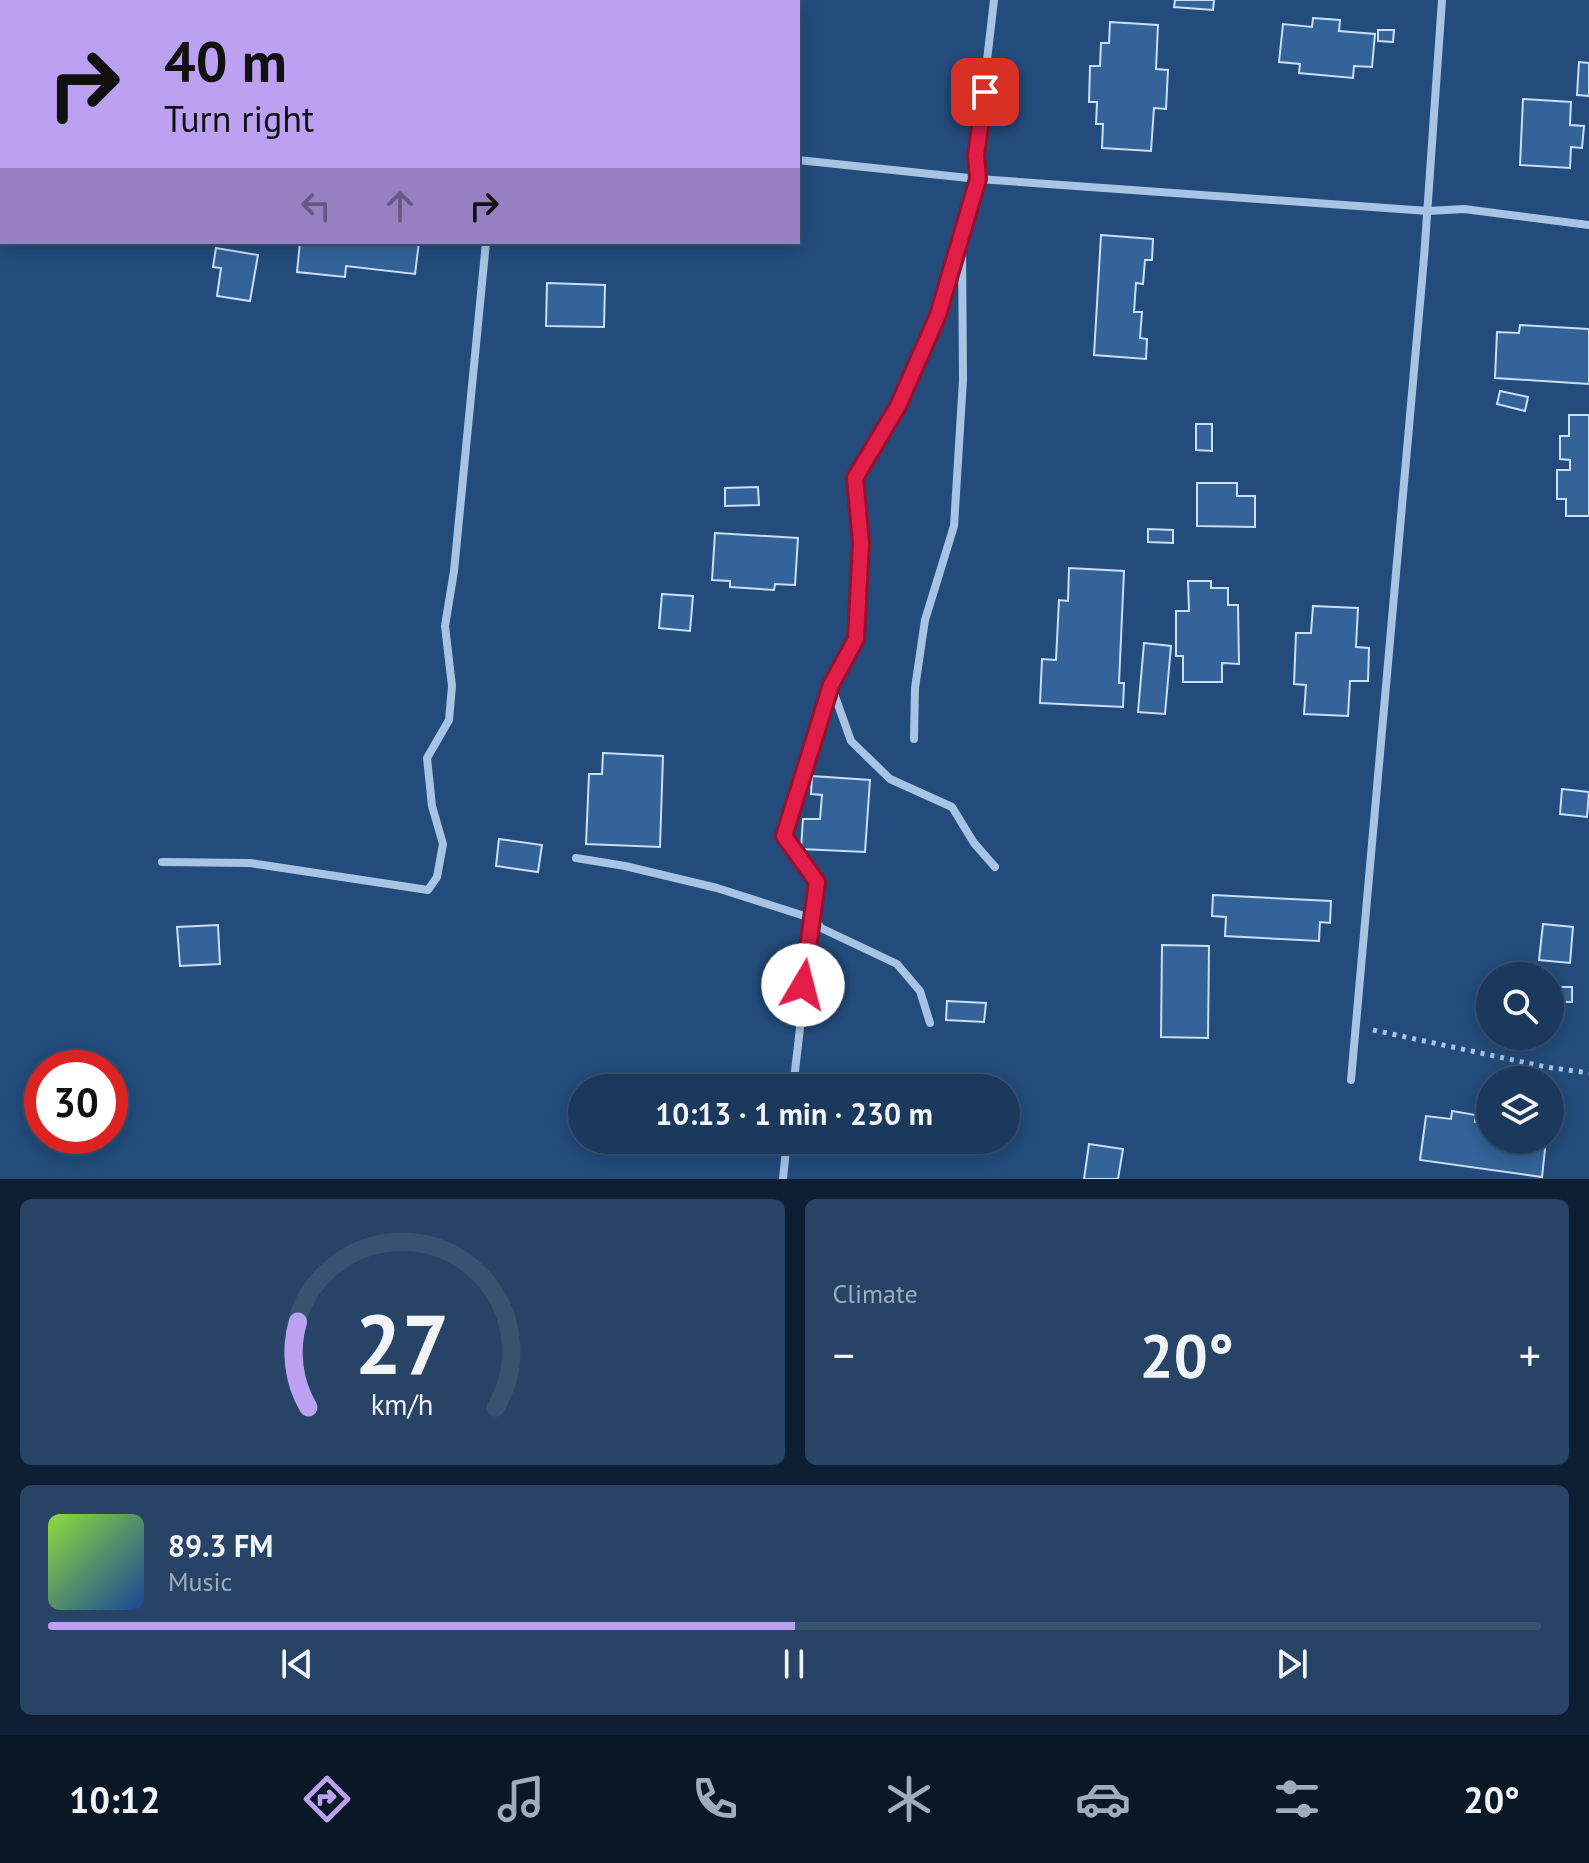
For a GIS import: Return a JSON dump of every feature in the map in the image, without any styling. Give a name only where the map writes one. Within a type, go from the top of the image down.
[{"type":"street","points":[[794,1074],[817,882],[784,836],[831,685],[856,639],[861,543],[855,478],[898,406],[938,315],[978,179],[976,155],[994,0]]},
{"type":"street","points":[[1351,1080],[1428,211],[1442,0]]},
{"type":"street","points":[[800,160],[978,179],[1428,211],[1464,209],[1589,225]]},
{"type":"street","points":[[914,739],[915,688],[925,620],[954,526],[963,380],[962,239]]},
{"type":"street","points":[[162,862],[250,863],[428,890],[437,877],[443,844],[432,806],[427,758],[449,720],[452,686],[445,626],[454,571],[486,244]]},
{"type":"street","points":[[831,685],[851,741],[890,779],[952,807],[974,843],[995,867]]},
{"type":"street","points":[[576,858],[717,888],[814,919],[821,928],[897,964],[920,991],[930,1023]]},
{"type":"street","points":[[783,1179],[786,1154]]},
{"type":"path","points":[[1356,1026],[1546,1067],[1589,1073]]},
{"type":"building","points":[[1175,0],[1214,0],[1213,10],[1174,7]]},
{"type":"building","points":[[1313,18],[1340,20],[1339,31],[1375,34],[1372,67],[1354,66],[1353,78],[1299,73],[1300,64],[1279,62],[1283,24],[1312,27]]},
{"type":"building","points":[[1110,22],[1158,25],[1156,69],[1168,70],[1166,109],[1154,108],[1151,151],[1102,148],[1103,124],[1096,124],[1097,102],[1089,102],[1090,66],[1100,66],[1101,43],[1109,43]]},
{"type":"building","points":[[1378,30],[1394,30],[1393,42],[1378,41]]},
{"type":"building","points":[[1579,62],[1589,63],[1589,96],[1577,95]]},
{"type":"building","points":[[1523,99],[1571,102],[1570,125],[1584,126],[1582,148],[1571,147],[1570,168],[1520,165]]},
{"type":"building","points":[[1101,235],[1153,239],[1152,260],[1145,260],[1143,284],[1136,283],[1134,312],[1142,312],[1140,338],[1147,339],[1146,359],[1094,355]]},
{"type":"building","points":[[300,244],[419,244],[415,274],[346,266],[345,277],[297,272]]},
{"type":"building","points":[[216,248],[258,255],[250,301],[217,296],[221,268],[213,267]]},
{"type":"building","points":[[547,283],[605,285],[604,327],[546,326]]},
{"type":"building","points":[[1520,325],[1589,329],[1589,384],[1495,378],[1497,332],[1519,333]]},
{"type":"building","points":[[1500,391],[1528,397],[1525,411],[1497,404]]},
{"type":"building","points":[[1569,415],[1589,415],[1589,516],[1566,516],[1566,499],[1557,499],[1557,470],[1570,470],[1570,460],[1560,459],[1560,436],[1569,436]]},
{"type":"building","points":[[1196,424],[1212,424],[1212,451],[1196,450]]},
{"type":"building","points":[[1197,483],[1237,483],[1237,496],[1255,496],[1255,527],[1197,526]]},
{"type":"building","points":[[758,487],[759,505],[725,506],[725,488]]},
{"type":"building","points":[[1148,529],[1173,530],[1173,543],[1148,542]]},
{"type":"building","points":[[715,533],[798,538],[795,585],[775,584],[774,590],[730,587],[730,581],[712,580]]},
{"type":"building","points":[[1069,568],[1124,571],[1119,683],[1124,683],[1123,707],[1040,703],[1042,659],[1056,660],[1059,600],[1068,601]]},
{"type":"building","points":[[1188,581],[1211,581],[1211,588],[1228,588],[1228,605],[1238,605],[1239,664],[1222,663],[1222,682],[1183,682],[1183,656],[1176,656],[1176,611],[1189,611]]},
{"type":"building","points":[[662,594],[693,596],[690,631],[659,628]]},
{"type":"building","points":[[1313,606],[1358,608],[1356,647],[1369,648],[1368,681],[1350,681],[1348,716],[1304,714],[1306,685],[1294,684],[1296,633],[1311,633]]},
{"type":"building","points":[[1144,643],[1171,646],[1165,714],[1138,712]]},
{"type":"building","points":[[603,753],[663,756],[660,847],[586,844],[589,774],[602,774]]},
{"type":"building","points":[[812,776],[870,780],[865,852],[801,849],[803,819],[820,819],[822,795],[811,794]]},
{"type":"building","points":[[1562,789],[1589,792],[1587,817],[1560,814]]},
{"type":"building","points":[[499,839],[542,845],[538,872],[496,866]]},
{"type":"building","points":[[1213,895],[1331,901],[1330,923],[1320,922],[1319,941],[1225,936],[1226,917],[1212,916]]},
{"type":"building","points":[[1543,924],[1573,927],[1570,963],[1539,960]]},
{"type":"building","points":[[218,925],[220,964],[180,966],[177,927]]},
{"type":"building","points":[[1162,945],[1209,946],[1208,1038],[1161,1037]]},
{"type":"building","points":[[1564,987],[1572,987],[1572,1002],[1564,1002]]},
{"type":"building","points":[[947,1001],[986,1003],[984,1022],[946,1020]]},
{"type":"building","points":[[1452,1111],[1476,1115],[1476,1154],[1544,1154],[1542,1177],[1420,1160],[1426,1116],[1451,1119]]},
{"type":"building","points":[[1089,1144],[1123,1149],[1118,1179],[1084,1179]]},
{"type":"route","points":[[803,985],[817,882],[784,836],[831,685],[856,639],[861,543],[855,478],[898,406],[938,315],[978,179],[976,155],[985,92]]}]
